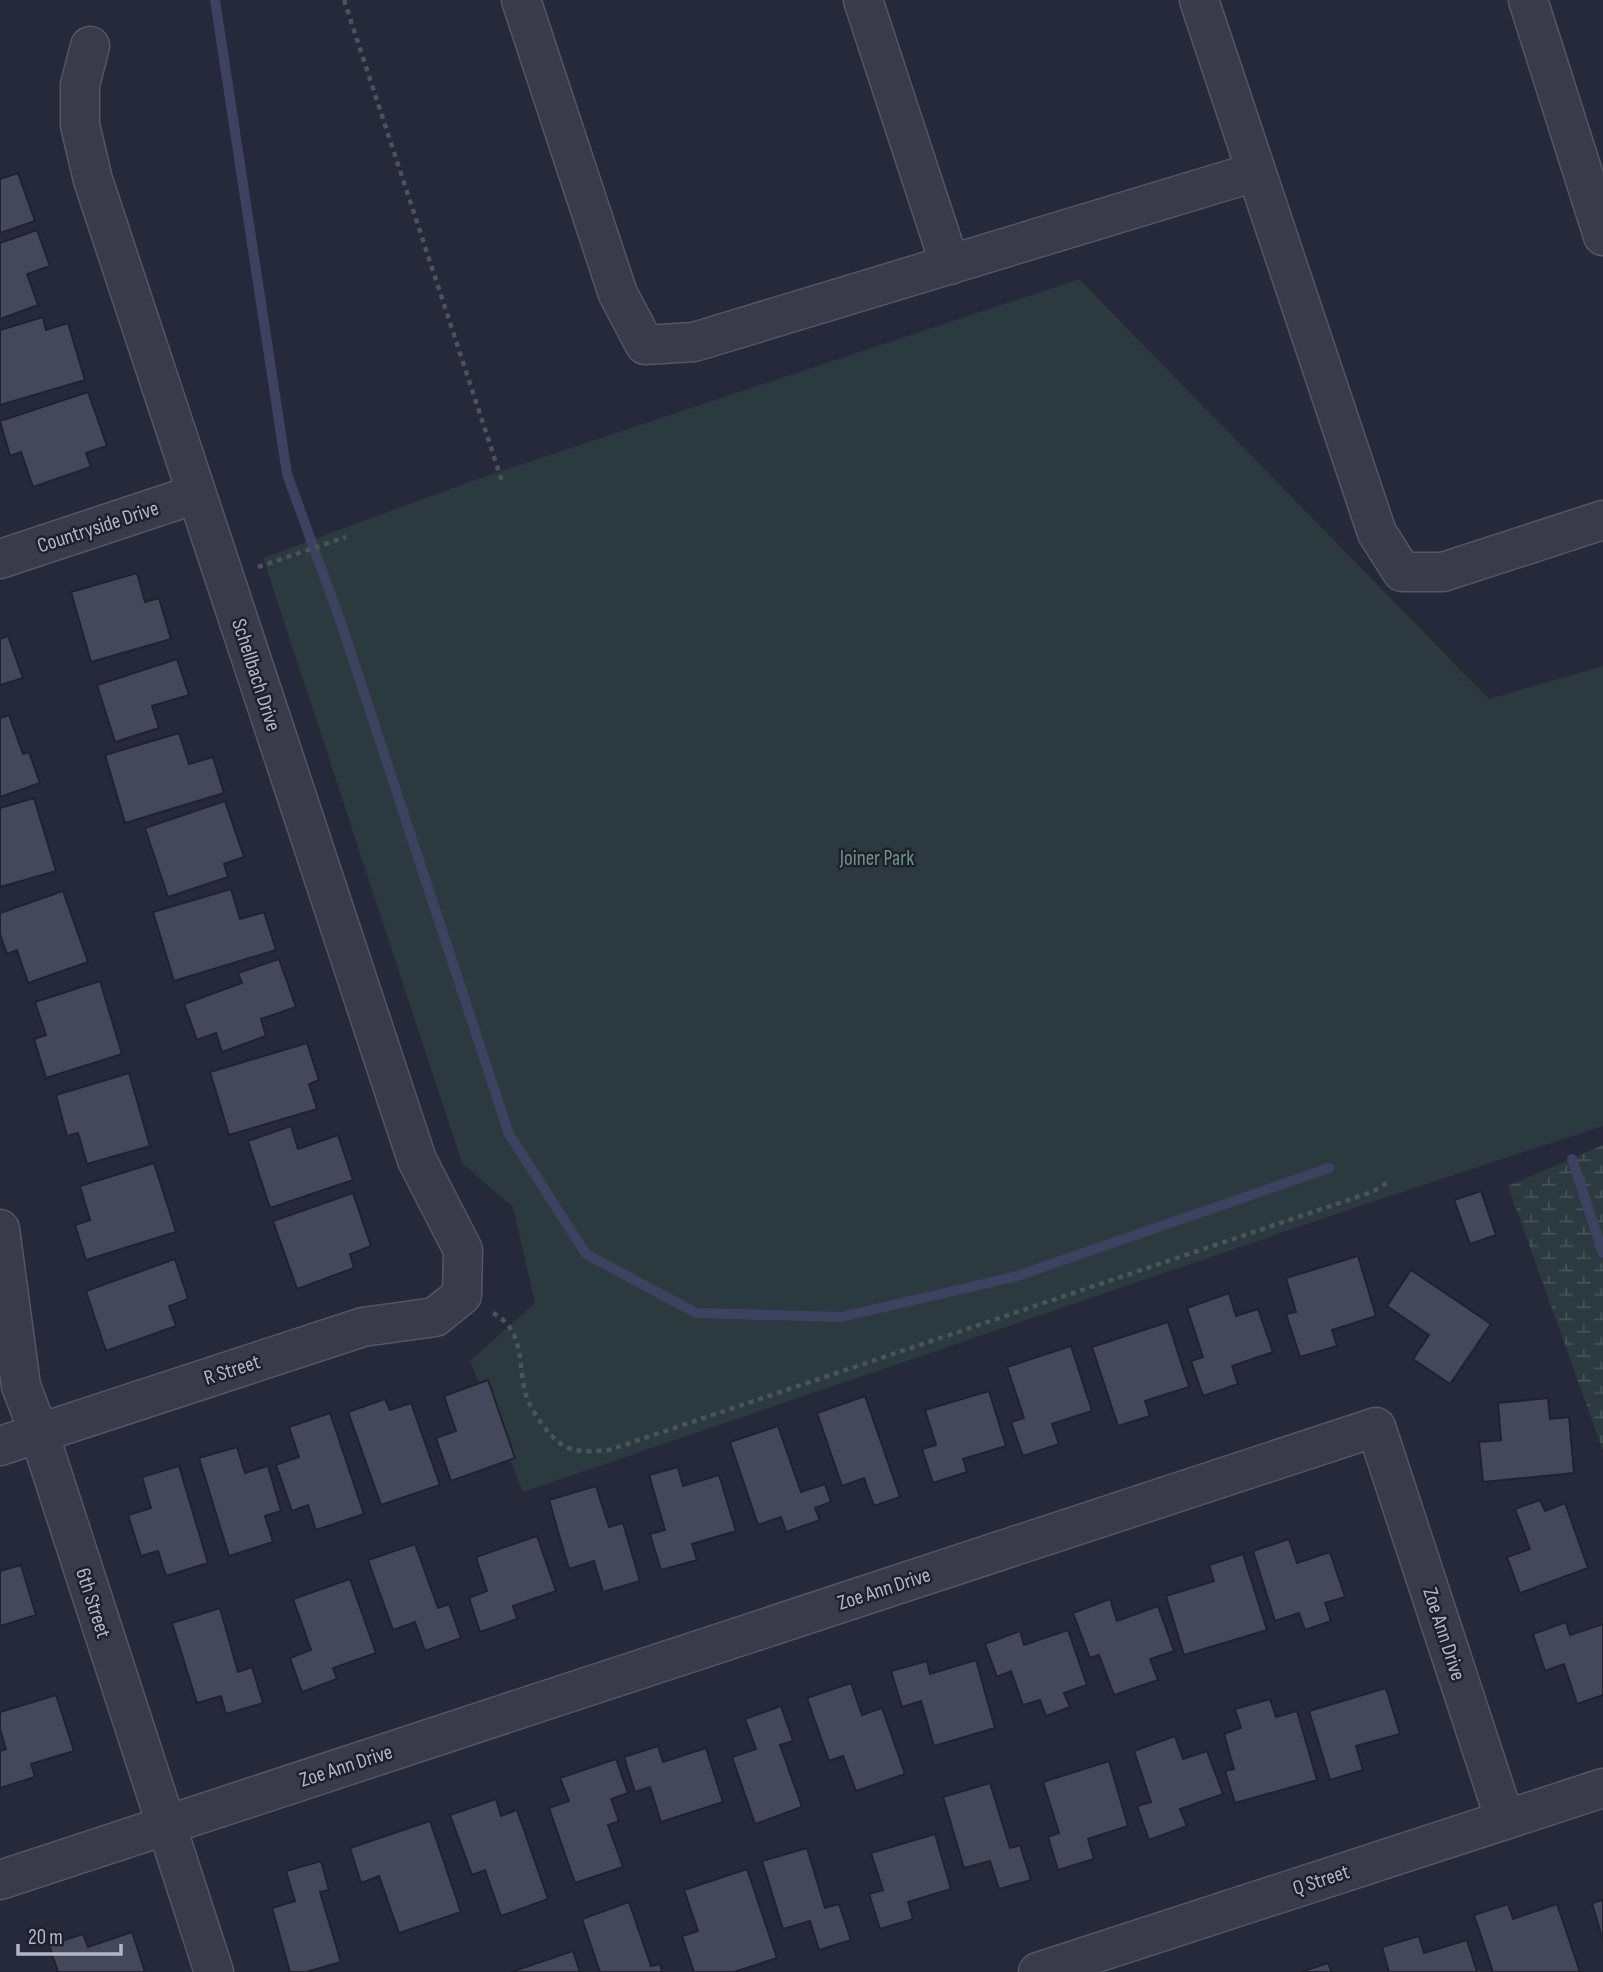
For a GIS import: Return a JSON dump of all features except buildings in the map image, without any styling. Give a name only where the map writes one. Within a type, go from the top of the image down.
[{"type":"street","points":[[521,0],[618,294],[645,345],[694,342],[1255,172]]},
{"type":"street","points":[[863,0],[950,265]]},
{"type":"street","points":[[1199,0],[1377,533],[1402,572],[1443,572],[1603,520]]},
{"type":"street","points":[[1528,0],[1603,236]]},
{"type":"street","name":"Schellbach Drive","points":[[90,46],[80,85],[80,125],[93,180],[417,1160],[463,1250],[462,1295]]},
{"type":"street","name":"Countryside Drive","points":[[0,559],[196,494]]},
{"type":"street","name":"6th Street","points":[[0,1228],[21,1386],[39,1433],[214,1972]]},
{"type":"street","name":"R Street","points":[[0,1446],[363,1327],[435,1317],[462,1295]]},
{"type":"street","name":"Zoe Ann Drive","points":[[0,1880],[1376,1427],[1505,1820]]},
{"type":"street","name":"Q Street","points":[[1038,1972],[1603,1788]]},
{"type":"path","points":[[344,0],[502,481]]},
{"type":"path","points":[[279,560],[346,537]]},
{"type":"path","points":[[462,1295],[505,1320],[511,1327],[527,1396],[543,1425],[565,1446],[587,1452],[609,1450],[1359,1197],[1390,1181]]},
{"type":"green space","name":"Joiner Park","points":[[1079,279],[1489,699],[1603,666],[1603,1126],[1369,1203],[523,1492],[470,1361],[535,1303],[513,1207],[462,1163],[263,558],[469,482]]},
{"type":"green space","points":[[1603,1145],[1603,1451],[1508,1186]]},
{"type":"waterway","points":[[215,0],[287,474],[341,623],[509,1134],[586,1254],[696,1313],[841,1317],[1017,1276],[1329,1168]]},
{"type":"waterway","points":[[1572,1159],[1603,1253]]}]
